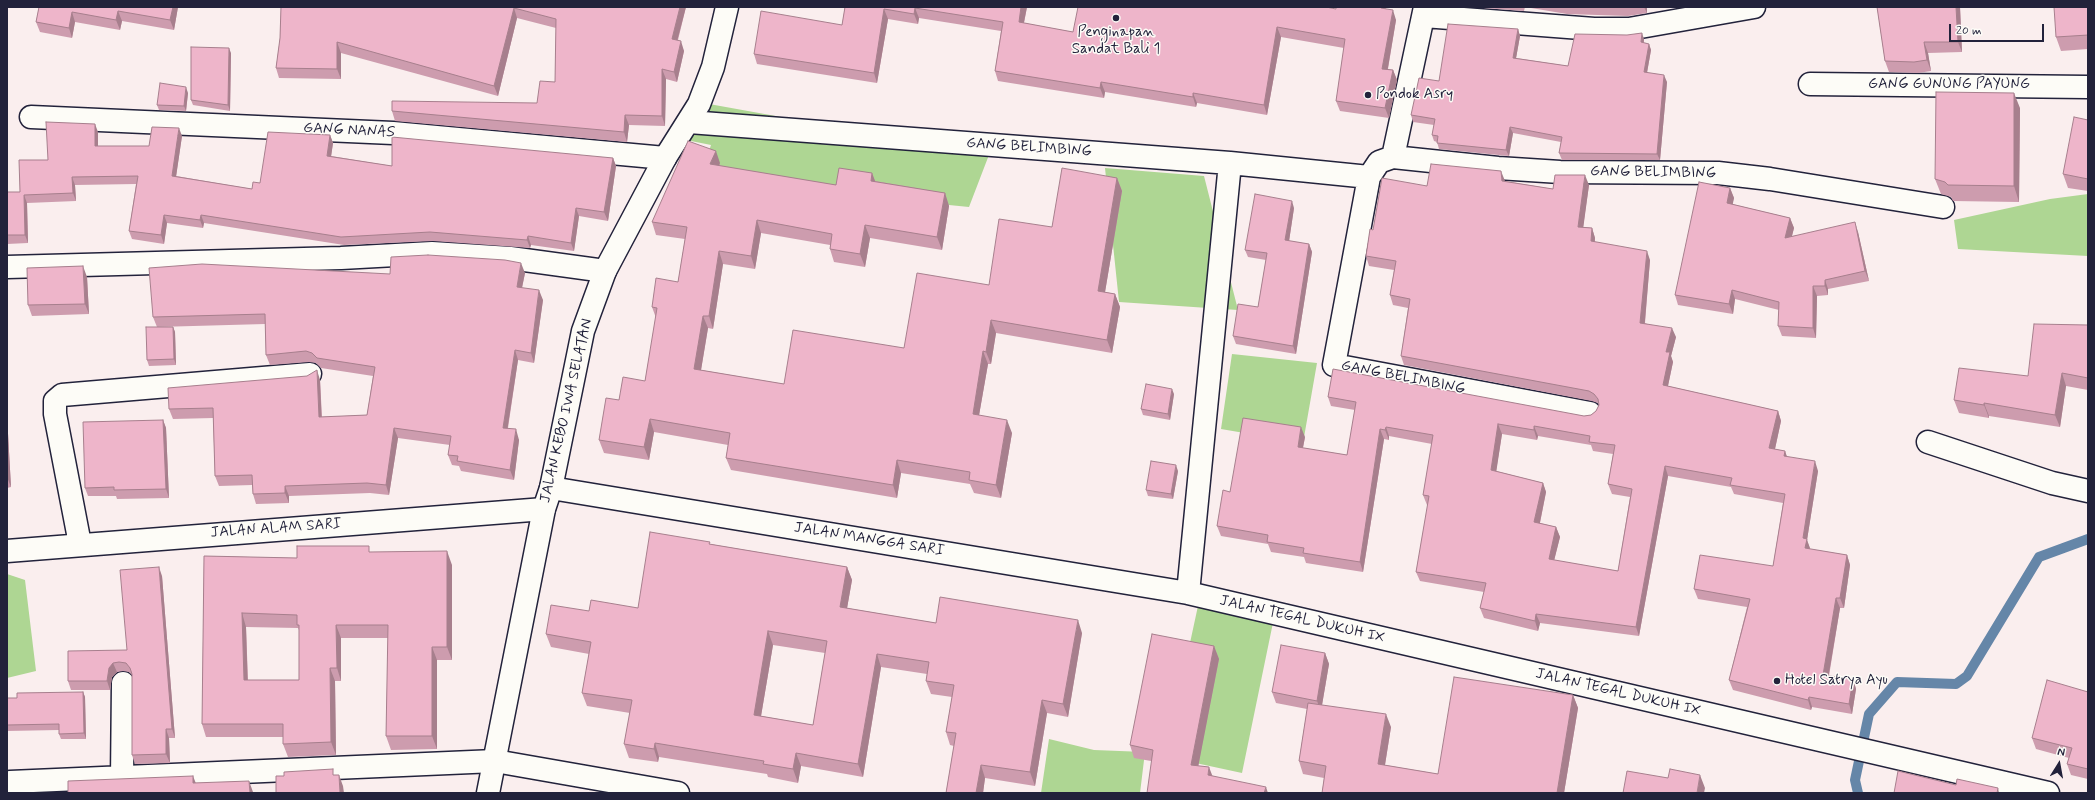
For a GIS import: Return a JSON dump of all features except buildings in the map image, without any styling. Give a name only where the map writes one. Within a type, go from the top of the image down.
[{"type":"street","name":"JALAN KEBO IWA SELATAN","points":[[488,793],[544,510],[551,488],[583,332],[605,271],[665,158],[699,104],[713,67],[727,7]]},
{"type":"street","points":[[1393,157],[1425,11],[1594,29],[1629,29],[1710,11],[1754,7]]},
{"type":"street","name":"GANG GUNUNG PAYUNG","points":[[1810,84],[2088,87]]},
{"type":"street","name":"GANG NANAS","points":[[32,117],[393,133],[665,158]]},
{"type":"street","name":"GANG BELIMBING","points":[[689,122],[1230,163],[1368,177]]},
{"type":"street","name":"GANG BELIMBING","points":[[1590,413],[1334,365],[1368,177],[1379,162],[1393,157],[1498,168],[1560,172],[1718,173],[1770,179],[1943,207]]},
{"type":"street","points":[[1188,593],[1230,163]]},
{"type":"street","points":[[7,267],[341,258],[432,253],[510,258],[605,271]]},
{"type":"street","points":[[80,544],[54,414],[55,402],[62,395],[310,374]]},
{"type":"street","points":[[1928,442],[2052,483],[2088,491]]},
{"type":"street","name":"JALAN MANGGA SARI","points":[[551,488],[1188,593]]},
{"type":"street","name":"JALAN ALAM SARI","points":[[7,551],[80,544],[544,510]]},
{"type":"street","name":"JALAN TEGAL DUKUH IX","points":[[1188,593],[2048,793]]},
{"type":"street","points":[[122,684],[122,778]]},
{"type":"street","points":[[10,782],[494,761],[678,793]]},
{"type":"green space","points":[[687,100],[831,126],[992,147],[969,207],[759,186],[688,216],[711,145],[671,137]]},
{"type":"green space","points":[[1105,168],[1204,176],[1238,310],[1119,302]]},
{"type":"green space","points":[[2088,194],[2088,256],[1958,249],[1954,220],[2050,199]]},
{"type":"green space","points":[[1232,354],[1317,363],[1303,443],[1221,429]]},
{"type":"green space","points":[[7,574],[25,580],[36,671],[7,678]]},
{"type":"green space","points":[[1201,592],[1276,608],[1242,773],[1177,759],[1177,703]]},
{"type":"green space","points":[[1049,739],[1094,750],[1145,752],[1140,793],[1041,793]]},
{"type":"waterway","points":[[1858,793],[1855,780],[1869,714],[1897,682],[1956,684],[1967,676],[2039,557],[2088,539]]},
{"type":"place","name":"Penginapan Sandat Bali 1","points":[[1116,18]]},
{"type":"place","name":"Pondok Asry","points":[[1368,95]]},
{"type":"place","name":"Hotel Satrya Ayu","points":[[1777,681]]}]
